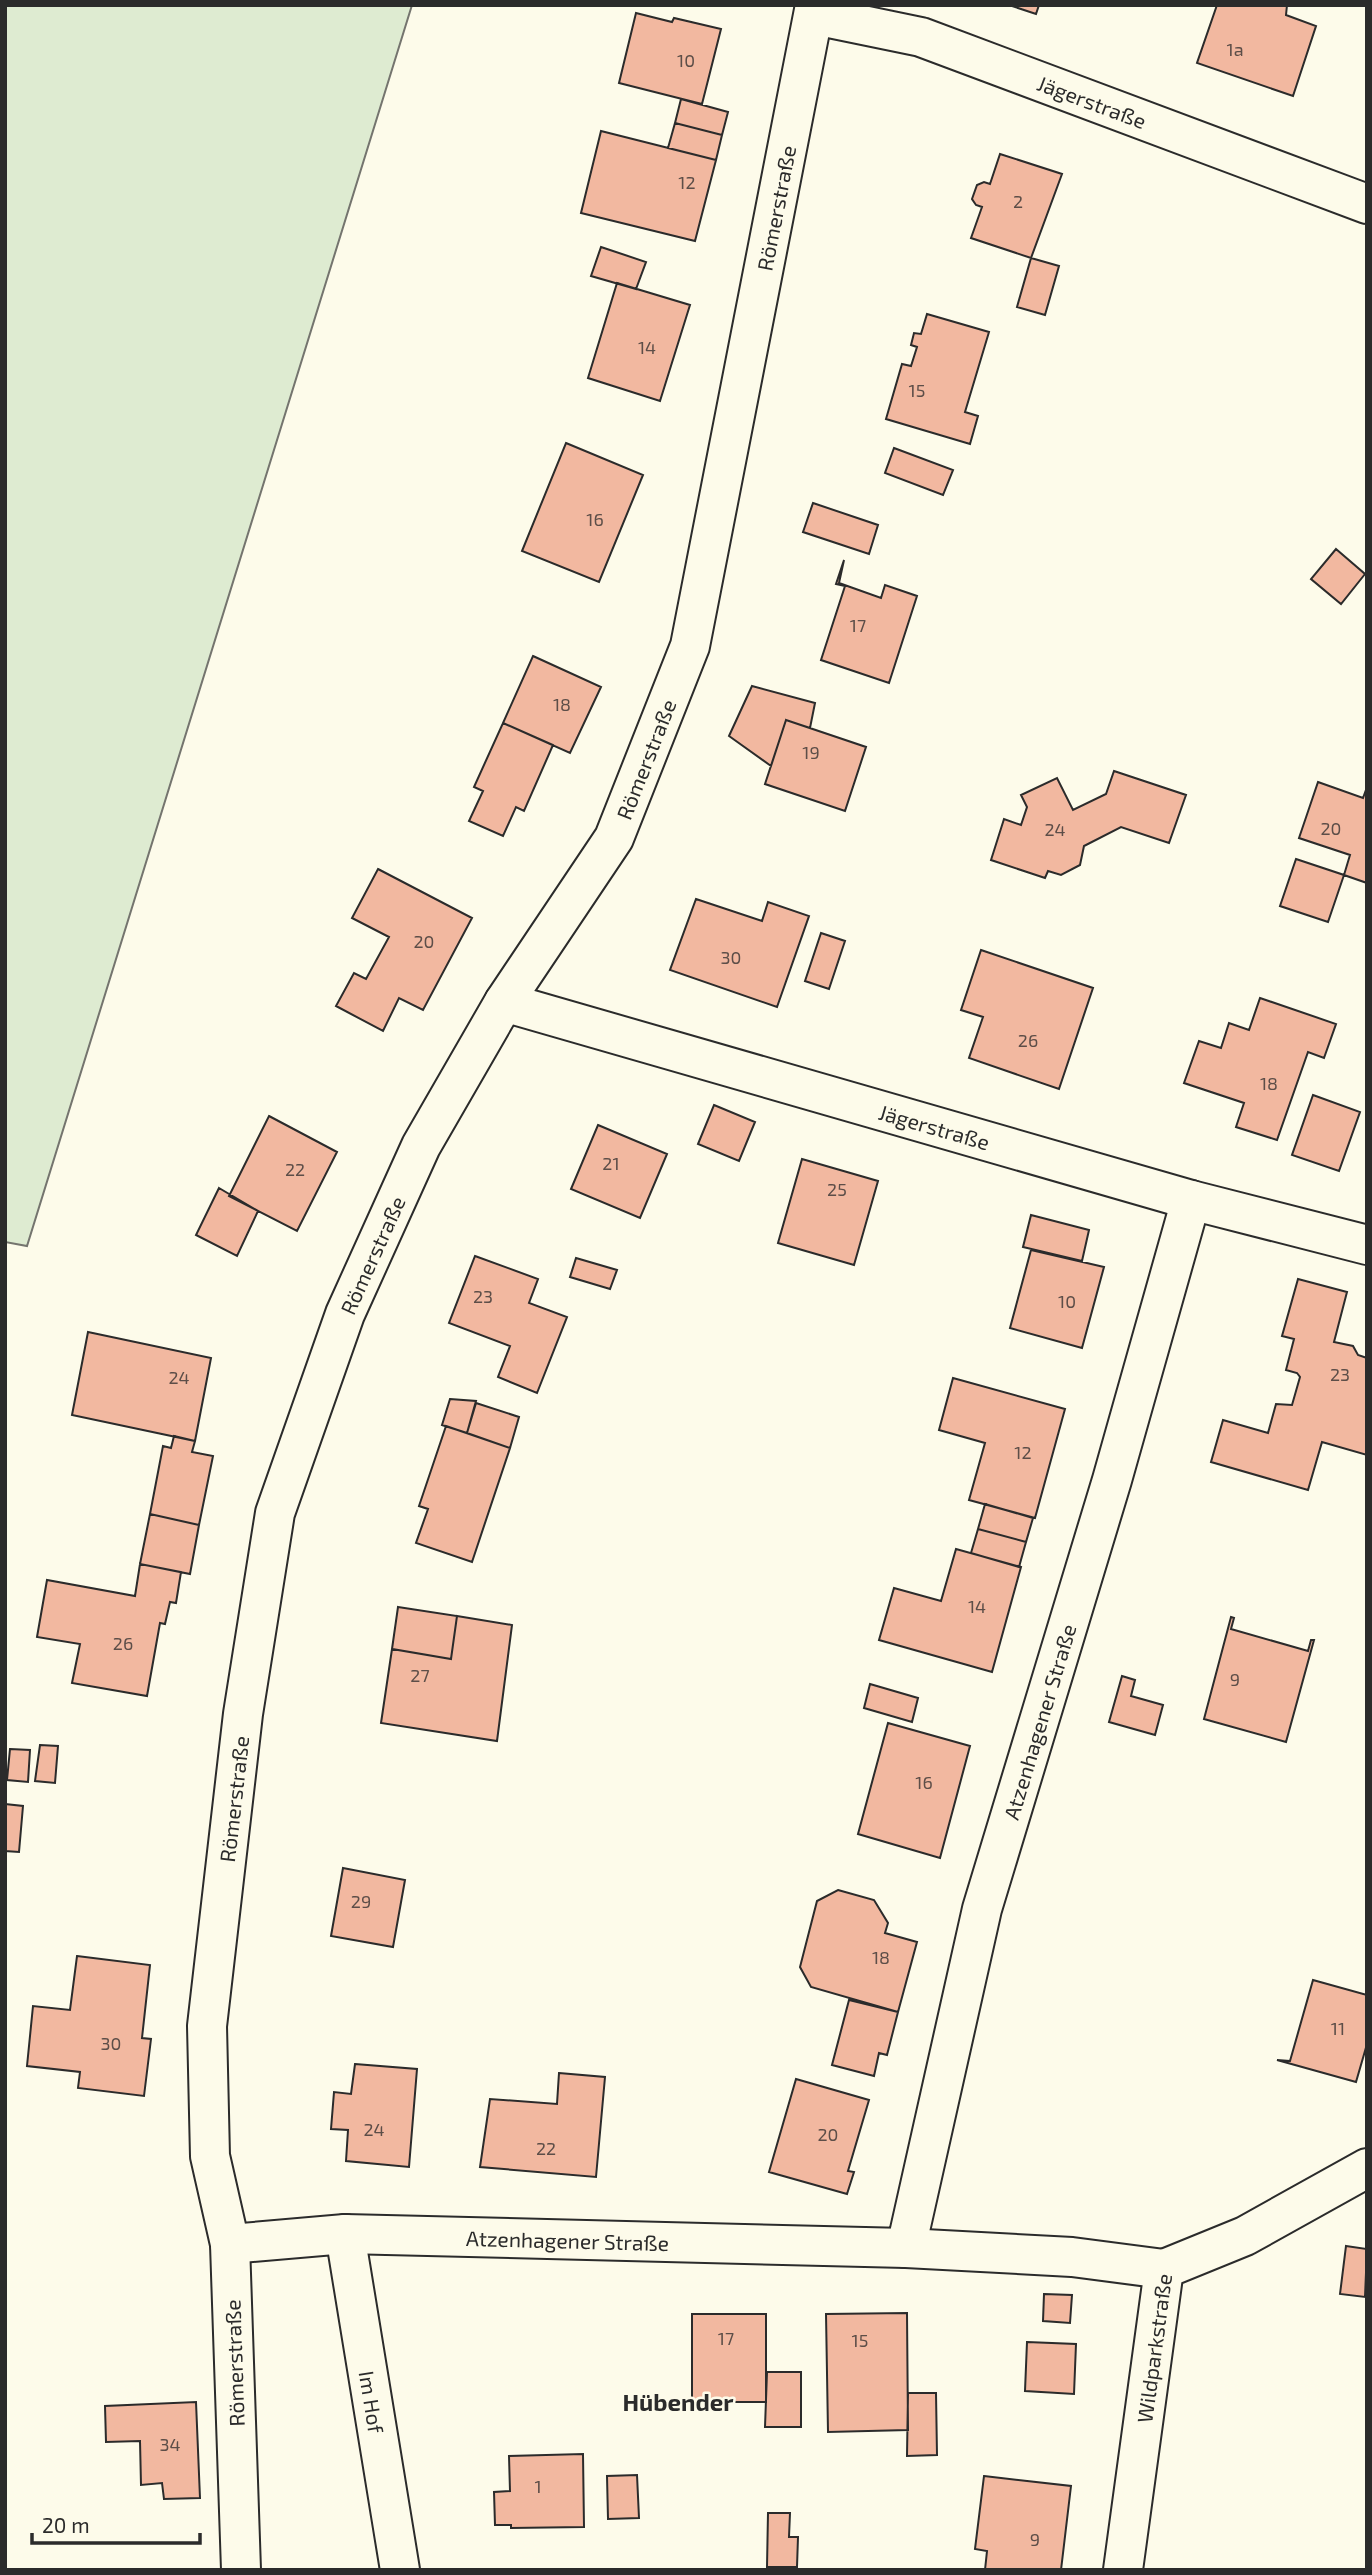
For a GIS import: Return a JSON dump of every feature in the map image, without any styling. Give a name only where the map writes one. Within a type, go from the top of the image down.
[{"type":"street","name":"Jägerstraße","points":[[815,10],[921,37],[1367,204]]},
{"type":"street","name":"Römerstraße","points":[[242,2570],[230,2245],[210,2156],[207,2026],[243,1714],[275,1513],[350,1302],[421,1146],[504,1002],[614,838],[690,646],[815,10]]},
{"type":"street","name":"Jägerstraße","points":[[504,1002],[1191,1200],[1367,1245]]},
{"type":"street","name":"Atzenhagener Straße","points":[[906,2248],[982,1909],[1112,1480],[1191,1200]]},
{"type":"street","name":"Wildparkstraße","points":[[1123,2570],[1164,2269],[1245,2236],[1367,2168]]},
{"type":"street","name":"Atzenhagener Straße","points":[[230,2245],[345,2234],[906,2248],[1072,2257],[1164,2269]]},
{"type":"street","name":"Im Hof","points":[[345,2234],[400,2570]]},
{"type":"green space","points":[[5,5],[412,5],[27,1246],[5,1242]]},
{"type":"building","points":[[1009,5],[1039,5],[1036,14]]},
{"type":"building","points":[[1217,5],[1287,5],[1286,15],[1316,26],[1293,96],[1197,63]]},
{"type":"building","points":[[636,13],[672,22],[674,18],[721,29],[702,104],[619,83]]},
{"type":"building","points":[[681,99],[728,112],[722,135],[675,123]]},
{"type":"building","points":[[675,123],[722,135],[716,160],[668,148]]},
{"type":"building","points":[[601,131],[716,160],[695,241],[581,213]]},
{"type":"building","points":[[1000,154],[1062,174],[1031,258],[971,238],[982,207],[976,205],[972,199],[977,185],[984,182],[990,184]]},
{"type":"building","points":[[601,247],[646,262],[636,289],[591,276]]},
{"type":"building","points":[[1031,258],[1059,266],[1045,315],[1017,307]]},
{"type":"building","points":[[617,283],[690,305],[660,401],[588,378]]},
{"type":"building","points":[[927,314],[989,332],[965,412],[978,416],[970,444],[886,419],[902,364],[911,366],[917,347],[911,345],[914,333],[921,334]]},
{"type":"building","points":[[566,443],[643,475],[599,582],[522,551]]},
{"type":"building","points":[[894,448],[953,470],[943,495],[885,473]]},
{"type":"building","points":[[813,503],[878,525],[869,554],[803,532]]},
{"type":"building","points":[[1336,549],[1365,574],[1341,604],[1311,579]]},
{"type":"building","points":[[844,560],[839,583],[881,598],[885,585],[917,596],[889,683],[821,660],[845,586],[836,584]]},
{"type":"building","points":[[533,656],[601,687],[570,753],[503,723]]},
{"type":"building","points":[[752,686],[815,703],[810,728],[786,720],[771,766],[729,736]]},
{"type":"building","points":[[786,720],[866,747],[845,811],[765,784]]},
{"type":"building","points":[[503,723],[553,745],[524,811],[516,807],[503,836],[469,821],[483,791],[474,787]]},
{"type":"building","points":[[1114,771],[1186,795],[1169,843],[1121,827],[1084,846],[1080,865],[1061,875],[1048,871],[1045,878],[991,860],[1004,819],[1021,825],[1027,807],[1021,795],[1057,778],[1073,810],[1106,794]]},
{"type":"building","points":[[1318,782],[1363,798],[1367,787],[1367,883],[1344,875],[1350,855],[1299,838]]},
{"type":"building","points":[[1296,859],[1344,875],[1328,922],[1280,906]]},
{"type":"building","points":[[378,869],[472,918],[423,1010],[399,998],[383,1031],[336,1006],[354,973],[366,979],[389,937],[352,918]]},
{"type":"building","points":[[696,899],[762,921],[768,902],[809,916],[777,1007],[670,970]]},
{"type":"building","points":[[821,933],[845,941],[829,989],[805,981]]},
{"type":"building","points":[[981,950],[1093,988],[1059,1089],[969,1058],[983,1017],[961,1010]]},
{"type":"building","points":[[1260,998],[1336,1024],[1324,1058],[1308,1052],[1277,1140],[1236,1127],[1244,1103],[1184,1083],[1199,1041],[1221,1048],[1229,1023],[1249,1030]]},
{"type":"building","points":[[1313,1095],[1360,1112],[1339,1171],[1292,1155]]},
{"type":"building","points":[[714,1105],[755,1122],[739,1161],[698,1144]]},
{"type":"building","points":[[269,1116],[337,1152],[297,1231],[229,1196]]},
{"type":"building","points":[[598,1125],[667,1154],[640,1218],[571,1189]]},
{"type":"building","points":[[802,1159],[878,1181],[854,1265],[778,1243]]},
{"type":"building","points":[[219,1188],[258,1211],[237,1256],[196,1235]]},
{"type":"building","points":[[1031,1215],[1089,1230],[1082,1261],[1023,1247]]},
{"type":"building","points":[[1031,1250],[1104,1267],[1082,1348],[1010,1328]]},
{"type":"building","points":[[475,1256],[538,1279],[529,1303],[567,1317],[537,1393],[498,1377],[510,1346],[449,1323]]},
{"type":"building","points":[[576,1258],[617,1270],[610,1289],[570,1277]]},
{"type":"building","points":[[1298,1279],[1347,1292],[1334,1342],[1353,1346],[1358,1355],[1367,1358],[1367,1455],[1322,1442],[1308,1490],[1211,1462],[1223,1420],[1268,1433],[1276,1404],[1292,1405],[1300,1377],[1297,1373],[1286,1370],[1294,1339],[1282,1336]]},
{"type":"building","points":[[88,1332],[211,1358],[195,1441],[72,1415]]},
{"type":"building","points":[[953,1378],[1065,1409],[1035,1518],[969,1500],[985,1443],[939,1430]]},
{"type":"building","points":[[450,1399],[476,1401],[467,1433],[442,1425]]},
{"type":"building","points":[[476,1403],[519,1417],[510,1448],[467,1433]]},
{"type":"building","points":[[446,1426],[510,1448],[472,1562],[416,1543],[428,1509],[419,1506]]},
{"type":"building","points":[[174,1436],[195,1441],[192,1452],[213,1456],[199,1525],[150,1514],[163,1446],[171,1448]]},
{"type":"building","points":[[985,1504],[1033,1518],[1026,1542],[978,1529]]},
{"type":"building","points":[[150,1514],[199,1525],[190,1574],[140,1564]]},
{"type":"building","points":[[978,1529],[1026,1542],[1019,1567],[971,1553]]},
{"type":"building","points":[[956,1549],[1021,1567],[992,1672],[879,1640],[894,1588],[941,1601]]},
{"type":"building","points":[[140,1564],[181,1572],[176,1603],[170,1602],[165,1624],[160,1623],[147,1696],[72,1683],[80,1644],[37,1637],[47,1580],[135,1596]]},
{"type":"building","points":[[398,1607],[457,1616],[451,1659],[392,1649]]},
{"type":"building","points":[[457,1616],[512,1625],[497,1741],[381,1723],[392,1649],[451,1659]]},
{"type":"building","points":[[1231,1617],[1234,1618],[1231,1629],[1308,1651],[1311,1640],[1314,1640],[1286,1742],[1204,1719]]},
{"type":"building","points":[[1122,1676],[1135,1680],[1131,1696],[1163,1705],[1155,1735],[1109,1722]]},
{"type":"building","points":[[870,1684],[918,1698],[912,1722],[864,1708]]},
{"type":"building","points":[[888,1723],[970,1746],[940,1858],[858,1834]]},
{"type":"building","points":[[40,1745],[58,1746],[55,1783],[35,1781]]},
{"type":"building","points":[[10,1749],[30,1750],[28,1782],[7,1780]]},
{"type":"building","points":[[5,1804],[23,1806],[19,1852],[5,1851]]},
{"type":"building","points":[[343,1868],[405,1880],[393,1947],[331,1936]]},
{"type":"building","points":[[838,1890],[874,1900],[888,1923],[885,1933],[917,1942],[898,2012],[811,1987],[800,1967],[817,1901]]},
{"type":"building","points":[[77,1956],[150,1965],[142,2038],[151,2039],[144,2096],[78,2088],[80,2072],[27,2066],[33,2006],[70,2010]]},
{"type":"building","points":[[1313,1980],[1367,1995],[1367,2044],[1356,2082],[1277,2060],[1290,2061]]},
{"type":"building","points":[[849,2000],[898,2012],[887,2055],[879,2053],[874,2076],[832,2065]]},
{"type":"building","points":[[355,2064],[417,2069],[409,2167],[346,2161],[348,2130],[331,2129],[334,2092],[351,2094]]},
{"type":"building","points":[[559,2073],[605,2077],[596,2177],[480,2167],[490,2099],[557,2104]]},
{"type":"building","points":[[796,2079],[869,2100],[848,2171],[854,2172],[847,2194],[769,2172]]},
{"type":"building","points":[[1346,2246],[1367,2249],[1365,2297],[1340,2294]]},
{"type":"building","points":[[1044,2294],[1072,2295],[1070,2323],[1043,2321]]},
{"type":"building","points":[[907,2313],[908,2430],[828,2432],[826,2314]]},
{"type":"building","points":[[692,2314],[766,2314],[766,2402],[692,2402]]},
{"type":"building","points":[[1027,2342],[1076,2344],[1074,2394],[1025,2391]]},
{"type":"building","points":[[767,2372],[801,2372],[801,2427],[765,2427]]},
{"type":"building","points":[[908,2393],[936,2393],[937,2455],[907,2456]]},
{"type":"building","points":[[196,2402],[200,2498],[164,2499],[162,2483],[141,2485],[140,2441],[106,2442],[105,2406]]},
{"type":"building","points":[[583,2454],[584,2527],[511,2528],[511,2525],[495,2525],[494,2492],[510,2491],[509,2456]]},
{"type":"building","points":[[637,2475],[639,2518],[608,2519],[607,2476]]},
{"type":"building","points":[[984,2476],[1071,2486],[1061,2570],[985,2570],[987,2551],[975,2549]]},
{"type":"building","points":[[768,2513],[790,2513],[789,2537],[798,2537],[797,2567],[767,2567]]},
{"type":"district","name":"Hübender","points":[[678,2401]]}]
